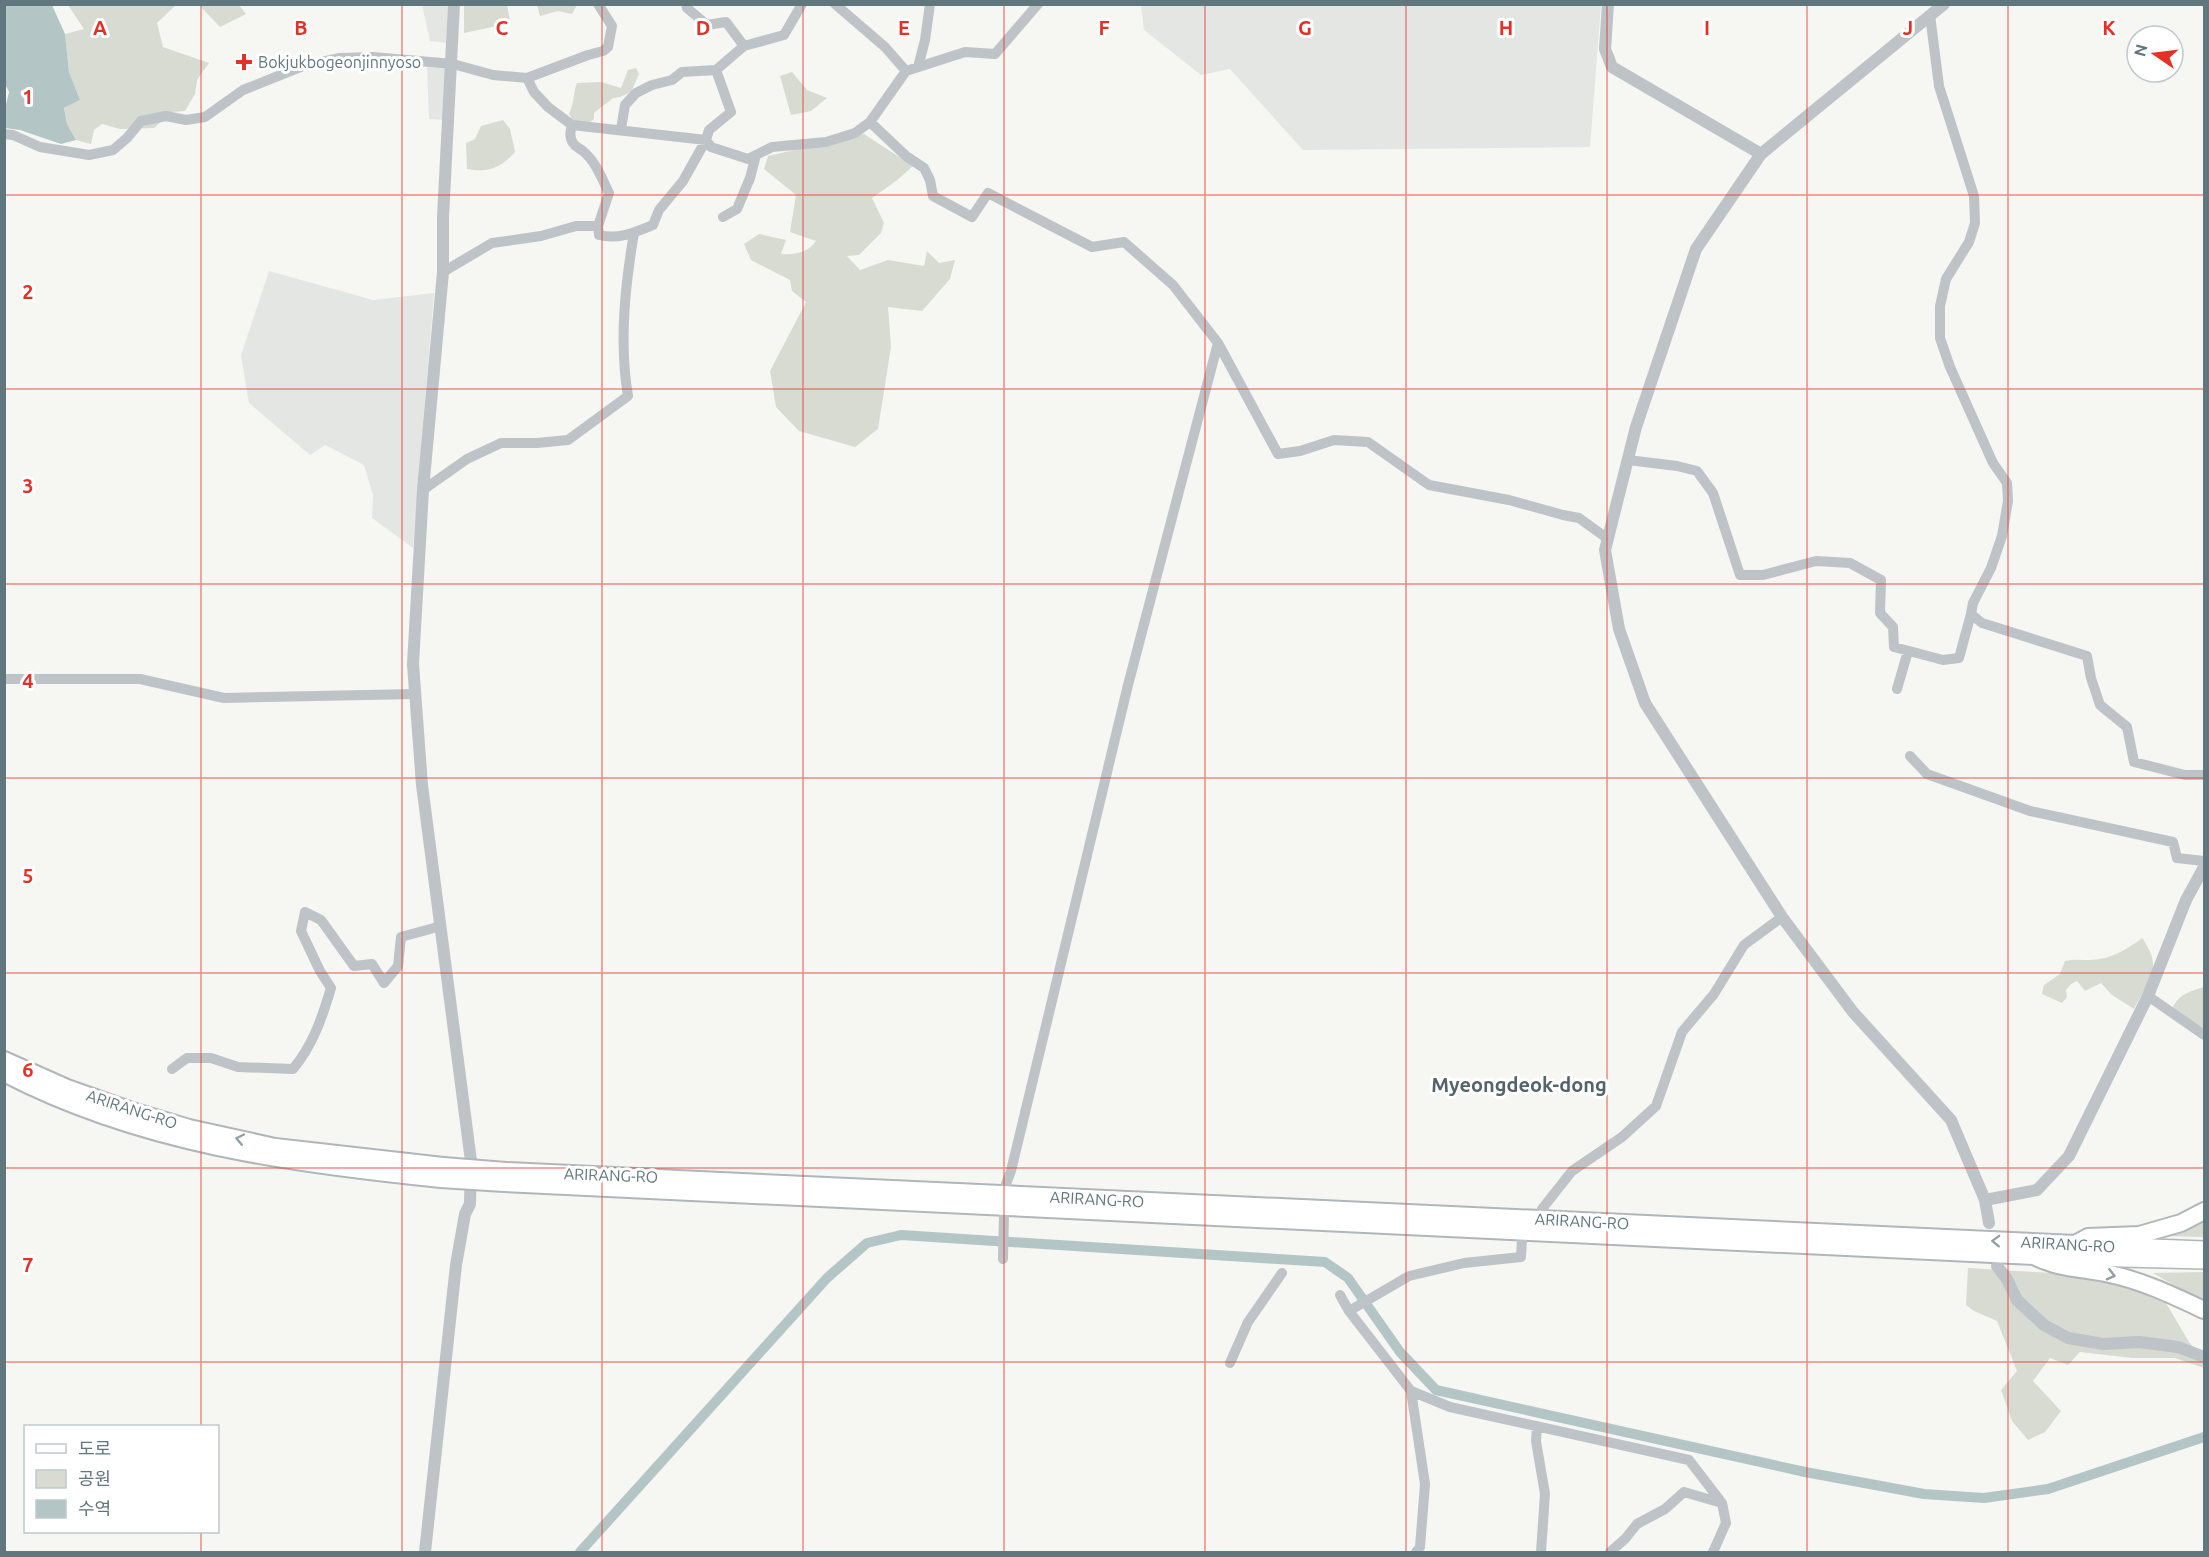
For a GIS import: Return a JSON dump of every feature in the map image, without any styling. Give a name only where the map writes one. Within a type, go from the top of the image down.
[{"type":"highway","name":"ARIRANG-RO","points":[[4,1060],[67,1088],[189,1128],[275,1147],[442,1172]]},
{"type":"highway","name":"ARIRANG-RO","points":[[4,1073],[93,1111],[186,1141],[272,1159],[361,1171],[442,1172],[2034,1256]]},
{"type":"highway","name":"ARIRANG-RO","points":[[505,1177],[2075,1244]]},
{"type":"highway","points":[[2075,1244],[2088,1237],[2139,1235],[2181,1223],[2205,1210]]},
{"type":"highway","points":[[2034,1256],[2048,1264],[2110,1274],[2162,1290],[2205,1310]]},
{"type":"main road","name":"ARIRANG-RO","points":[[2075,1244],[2205,1249]]},
{"type":"main road","name":"ARIRANG-RO","points":[[2034,1256],[2205,1261]]},
{"type":"street","points":[[425,1552],[456,1265],[465,1214],[470,1204],[471,1161],[422,785],[412,664],[423,490],[443,272],[454,4]]},
{"type":"street","points":[[4,134],[13,135],[40,147],[89,155],[113,150],[141,121],[166,116],[186,120],[205,117],[243,90],[303,66],[340,58],[373,57],[453,64],[493,75],[527,78],[603,51],[608,46],[612,26],[598,4]]},
{"type":"street","points":[[686,4],[687,8],[707,25],[726,22],[744,46]]},
{"type":"street","points":[[621,129],[625,105],[636,93],[652,85],[672,80],[682,72],[716,70],[744,46],[784,35],[802,4]]},
{"type":"street","points":[[835,4],[885,46],[906,71]]},
{"type":"street","points":[[918,67],[925,40],[930,4]]},
{"type":"street","points":[[527,78],[534,92],[548,107],[572,124],[706,140],[711,147],[748,159],[772,147],[826,142],[855,133],[870,122],[906,71],[965,52],[995,54],[1038,4]]},
{"type":"street","points":[[1608,4],[1605,50],[1612,67],[1761,153]]},
{"type":"street","points":[[1944,4],[1761,153],[1696,249],[1636,428],[1605,550],[1619,629],[1645,703],[1782,917],[1852,1012],[1950,1120],[1985,1200],[1989,1222]]},
{"type":"street","points":[[1628,460],[1697,471],[1713,493],[1740,575],[1763,575],[1816,561],[1850,563],[1881,580],[1880,613],[1893,627],[1894,647],[1943,660],[1959,658],[1973,603],[1991,568],[2002,536],[2008,501],[2007,483],[1993,463],[1940,338],[1940,306],[1946,279],[1969,242],[1975,223],[1974,196],[1939,86],[1930,15]]},
{"type":"street","points":[[572,124],[571,142],[576,148],[583,150],[594,164],[609,193],[598,226],[599,235],[609,238],[634,233],[653,225],[659,210],[683,181],[706,140],[709,130],[731,112],[716,70]]},
{"type":"street","points":[[870,122],[906,156],[924,168],[930,180],[933,196],[972,217],[988,193],[1092,247],[1124,242],[1173,285],[1218,343],[1278,454],[1300,451],[1334,440],[1368,442],[1429,485],[1498,498],[1579,518],[1608,539]]},
{"type":"street","points":[[723,217],[737,209],[750,178],[756,155]]},
{"type":"street","points":[[443,272],[492,243],[541,236],[576,226],[598,226]]},
{"type":"street","points":[[423,490],[468,459],[501,443],[568,440],[628,396],[623,365],[634,233]]},
{"type":"street","points":[[1006,1184],[1128,685],[1218,343]]},
{"type":"street","points":[[1971,614],[1982,623],[2087,656],[2100,705],[2127,727],[2133,762],[2185,775],[2205,775]]},
{"type":"street","points":[[1898,689],[1908,651]]},
{"type":"street","points":[[4,679],[140,679],[224,698],[415,694]]},
{"type":"street","points":[[1910,756],[1927,774],[1974,793],[2030,811],[2173,842],[2176,858],[2205,861]]},
{"type":"street","points":[[1985,1200],[2037,1190],[2068,1155],[2148,996],[2186,900],[2205,867]]},
{"type":"street","points":[[172,1070],[187,1058],[210,1058],[238,1067],[293,1069],[306,1054],[322,1019],[331,988],[320,971],[301,930],[305,912],[321,920],[354,966],[372,964],[384,983],[398,966],[401,937],[441,926]]},
{"type":"street","points":[[1542,1209],[1572,1171],[1622,1137],[1656,1106],[1682,1032],[1714,994],[1744,945],[1782,917]]},
{"type":"street","points":[[2148,996],[2205,1035]]},
{"type":"street","points":[[1003,1256],[1005,1215]]},
{"type":"street","points":[[1352,1309],[1409,1276],[1464,1263],[1521,1257],[1521,1239]]},
{"type":"street","points":[[1996,1266],[2007,1279],[2017,1300],[2044,1325],[2067,1338],[2103,1344],[2139,1342],[2178,1347],[2205,1357]]},
{"type":"street","points":[[1230,1363],[1248,1322],[1282,1273]]},
{"type":"street","points":[[1340,1295],[1411,1391],[1425,1484],[1420,1547],[1416,1552]]},
{"type":"street","points":[[1411,1391],[1450,1407],[1689,1460],[1722,1503],[1726,1523],[1713,1552]]},
{"type":"street","points":[[1537,1426],[1536,1441],[1545,1494],[1541,1552]]},
{"type":"street","points":[[1610,1552],[1637,1524],[1665,1509],[1684,1492],[1722,1503]]},
{"type":"shaded area","points":[[422,5],[448,5],[446,43],[430,41]]},
{"type":"shaded area","points":[[1141,5],[1601,5],[1590,147],[1303,150],[1230,69],[1201,75],[1144,30]]},
{"type":"shaded area","points":[[427,67],[449,67],[447,120],[429,119]]},
{"type":"shaded area","points":[[269,271],[373,300],[434,293],[413,548],[372,518],[373,495],[364,465],[325,445],[310,455],[249,403],[241,355]]},
{"type":"green space","points":[[68,5],[176,5],[157,23],[163,47],[209,63],[197,80],[195,94],[185,111],[172,112],[154,128],[120,129],[102,124],[94,130],[91,144],[76,140],[67,124],[64,108],[80,100],[69,72],[65,34],[84,29]]},
{"type":"green space","points":[[199,5],[239,5],[246,14],[220,27]]},
{"type":"green space","points":[[464,5],[507,5],[510,21],[502,25],[464,33]]},
{"type":"green space","points":[[537,5],[577,5],[572,14],[558,11],[540,16]]},
{"type":"green space","points":[[636,68],[639,74],[631,92],[613,98],[594,113],[594,119],[590,122],[574,122],[569,114],[577,83],[601,82],[621,88],[628,70]]},
{"type":"green space","points":[[792,72],[807,90],[827,98],[811,111],[791,115],[780,76]]},
{"type":"green space","points":[[503,120],[510,129],[515,152],[505,162],[494,168],[467,169],[466,143],[475,139],[481,126]]},
{"type":"green space","points":[[864,134],[913,166],[872,198],[884,223],[881,233],[859,255],[847,256],[860,270],[888,260],[924,266],[927,251],[939,263],[955,260],[950,279],[922,311],[888,307],[891,347],[878,429],[855,447],[799,431],[776,407],[770,371],[806,302],[792,291],[790,280],[751,260],[744,244],[759,234],[786,240],[781,254],[791,254],[805,251],[816,241],[790,232],[796,195],[764,169],[768,156]]},
{"type":"green space","points":[[2142,938],[2149,949],[2153,966],[2149,982],[2134,1009],[2112,995],[2101,983],[2085,991],[2077,981],[2071,984],[2066,990],[2067,997],[2062,1003],[2042,994],[2044,985],[2060,974],[2065,961],[2097,960],[2111,956]]},
{"type":"green space","points":[[2204,987],[2204,1036],[2170,1014],[2179,999]]},
{"type":"green space","points":[[2204,1218],[2204,1237],[2164,1236]]},
{"type":"green space","points":[[1968,1268],[2084,1275],[2163,1298],[2189,1342],[2204,1360],[2204,1368],[2175,1358],[2132,1358],[2080,1352],[2068,1365],[2050,1358],[2033,1381],[2061,1411],[2045,1432],[2028,1440],[2012,1421],[2001,1390],[2017,1371],[1997,1321],[1966,1305]]},
{"type":"green space","points":[[2204,1272],[2204,1303],[2153,1273]]},
{"type":"water","points":[[4,5],[52,5],[65,34],[69,72],[80,100],[64,108],[67,124],[76,140],[61,144],[20,130],[5,128],[5,109],[9,92],[4,82]]},
{"type":"waterway","points":[[580,1552],[827,1278],[867,1243],[901,1235],[1325,1262],[1348,1278],[1400,1352],[1436,1390],[1805,1472],[1924,1494],[1984,1498],[2048,1489],[2204,1437]]},
{"type":"place","name":"Bokjukbogeonjinnyoso","points":[[244,62]]},
{"type":"district","name":"Myeongdeok-dong","points":[[1519,1084]]}]
